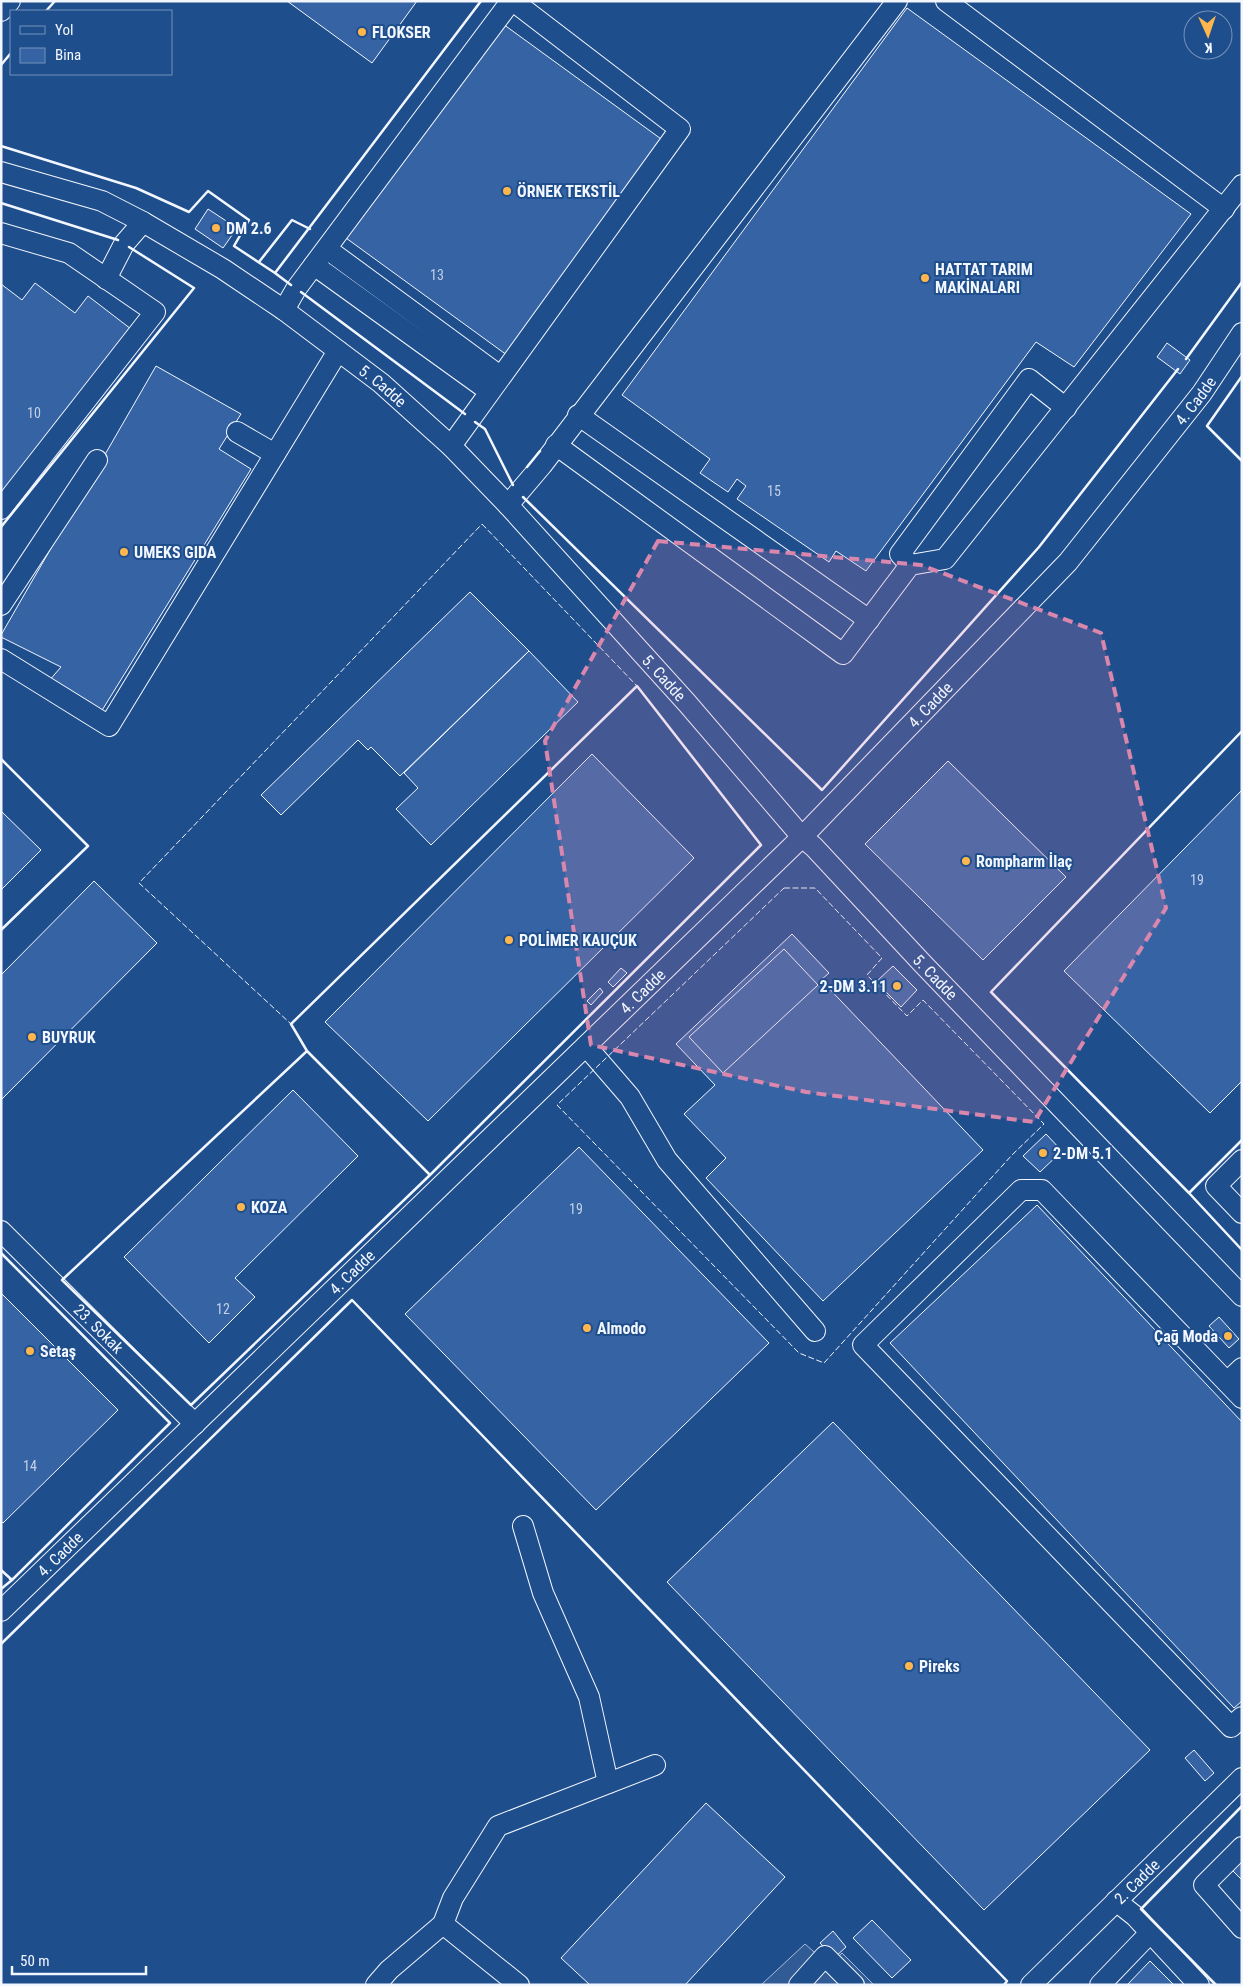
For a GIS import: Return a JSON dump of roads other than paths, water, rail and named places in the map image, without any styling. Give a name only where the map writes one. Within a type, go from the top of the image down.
[{"type":"street","points":[[1,11],[10,1]]},
{"type":"street","points":[[284,310],[314,265],[512,1],[680,129],[451,446]]},
{"type":"street","points":[[508,505],[897,1]]},
{"type":"street","points":[[946,1],[1224,209]]},
{"type":"street","name":"5. Cadde","points":[[1,172],[102,202],[143,222],[223,269],[284,310],[381,384],[451,446],[508,505],[688,703],[802,838],[814,847],[922,963],[1242,1296]]},
{"type":"street","points":[[556,445],[843,654],[910,565],[945,559],[1242,184]]},
{"type":"street","points":[[106,279],[124,244],[143,222]]},
{"type":"street","points":[[1,233],[69,253],[155,312],[1,509]]},
{"type":"street","points":[[327,248],[494,384]]},
{"type":"street","points":[[314,265],[494,384]]},
{"type":"street","name":"4. Cadde","points":[[1,1611],[802,838],[1068,562],[1202,393],[1242,333]]},
{"type":"street","points":[[1,659],[109,726],[338,351]]},
{"type":"street","points":[[910,565],[900,554],[1029,379],[1066,408]]},
{"type":"street","points":[[578,415],[869,620]]},
{"type":"street","points":[[236,432],[275,454]]},
{"type":"street","points":[[1,605],[97,460]]},
{"type":"street","points":[[586,1046],[630,1096],[667,1160],[815,1331]]},
{"type":"street","points":[[1242,1160],[1216,1186],[1242,1213]]},
{"type":"street","points":[[1242,1398],[1042,1190],[1020,1190],[863,1345],[1231,1727],[1242,1717]]},
{"type":"street","name":"23. Sokak","points":[[1,1232],[195,1424]]},
{"type":"street","points":[[1227,1382],[1242,1368]]},
{"type":"street","points":[[523,1526],[544,1593],[589,1697],[608,1783]]},
{"type":"street","points":[[376,1985],[389,1970],[444,1924],[453,1898],[498,1826],[655,1765]]},
{"type":"street","name":"2. Cadde","points":[[1031,1985],[1242,1778]]},
{"type":"street","points":[[1242,1847],[1204,1885],[1242,1928]]},
{"type":"street","points":[[1116,1901],[1135,1916],[1149,1934],[1199,1985]]},
{"type":"street","points":[[444,1924],[519,1985]]},
{"type":"street","points":[[1100,1985],[1149,1934]]},
{"type":"street","points":[[799,1985],[825,1956],[854,1985]]},
{"type":"place","name":"FLOKSER","points":[[362,32]]},
{"type":"place","name":"ÖRNEK TEKSTİL","points":[[507,191]]},
{"type":"place","name":"DM 2.6","points":[[216,228]]},
{"type":"place","name":"HATTAT TARIM MAKİNALARI","points":[[925,278]]},
{"type":"place","name":"UMEKS GIDA","points":[[124,552]]},
{"type":"place","name":"Rompharm İlaç","points":[[966,861]]},
{"type":"place","name":"POLİMER KAUÇUK","points":[[509,940]]},
{"type":"place","name":"2-DM 3.11","points":[[897,986]]},
{"type":"place","name":"BUYRUK","points":[[32,1037]]},
{"type":"place","name":"2-DM 5.1","points":[[1043,1153]]},
{"type":"place","name":"KOZA","points":[[241,1207]]},
{"type":"place","name":"Almodo","points":[[587,1328]]},
{"type":"place","name":"Çağ Moda","points":[[1228,1336]]},
{"type":"place","name":"Setaş","points":[[30,1351]]},
{"type":"place","name":"Pireks","points":[[909,1666]]}]
